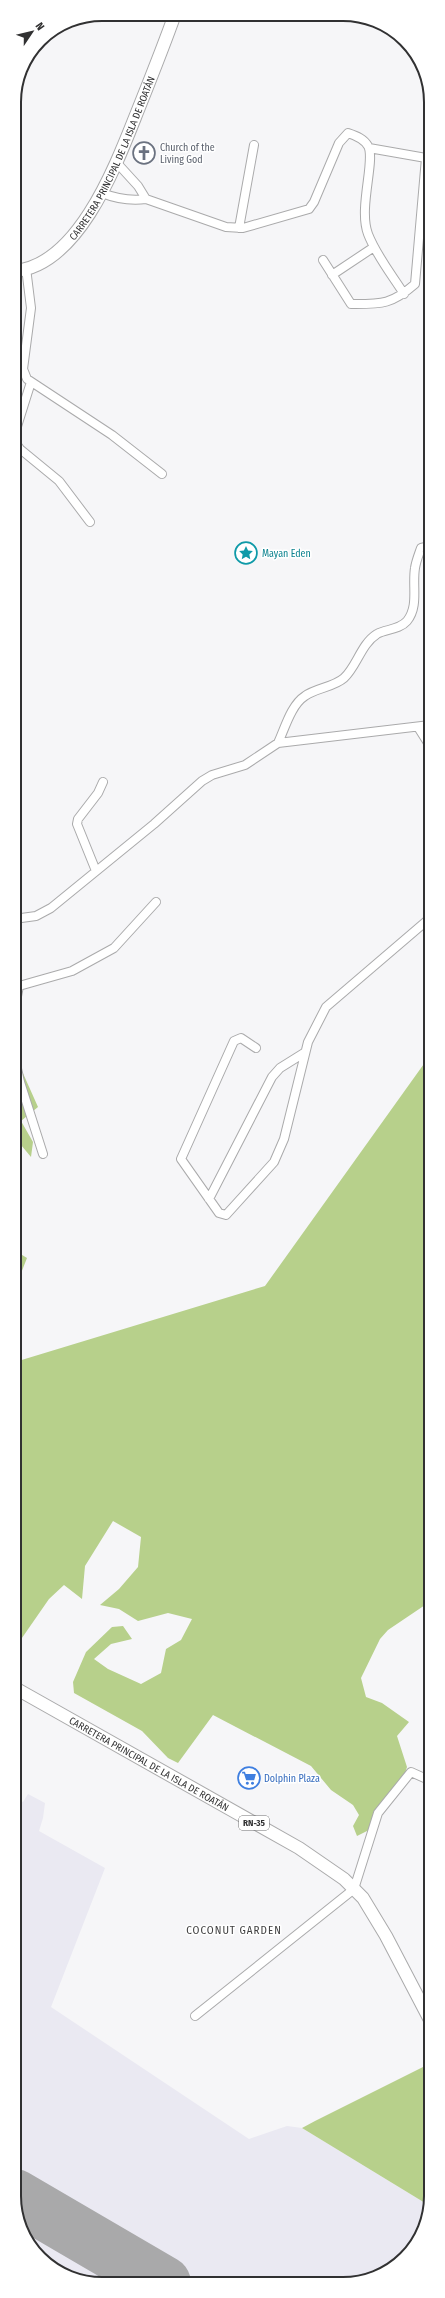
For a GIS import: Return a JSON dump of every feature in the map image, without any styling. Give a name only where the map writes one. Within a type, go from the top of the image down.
[{"type":"main road","name":"CARRETERA PRINCIPAL DE LA ISLA DE ROATÁN","points":[[21,269],[52,256],[71,238],[102,193],[117,164],[173,21]]},
{"type":"main road","name":"CARRETERA PRINCIPAL DE LA ISLA DE ROATÁN","points":[[21,1691],[299,1848],[344,1879],[363,1898],[386,1936],[424,2009]]},
{"type":"street","points":[[102,193],[117,199],[133,201],[146,199],[226,226],[239,228],[308,209],[314,202],[340,143],[348,134],[362,139],[369,148],[370,158],[363,206],[367,233],[374,247],[404,294]]},
{"type":"street","points":[[239,228],[254,145]]},
{"type":"street","points":[[369,148],[424,155]]},
{"type":"street","points":[[117,164],[138,186],[146,199]]},
{"type":"street","points":[[323,260],[351,304],[379,304],[398,299],[415,284],[424,195]]},
{"type":"street","points":[[332,275],[374,247]]},
{"type":"street","points":[[26,268],[31,308],[23,369],[27,379],[112,435],[162,474]]},
{"type":"street","points":[[21,414],[31,382]]},
{"type":"street","points":[[21,450],[59,481],[90,522]]},
{"type":"street","points":[[278,743],[295,707],[305,696],[343,679],[352,669],[368,643],[376,634],[397,628],[406,622],[412,612],[415,568],[421,548],[424,547]]},
{"type":"street","points":[[21,918],[36,916],[51,908],[202,781],[212,775],[244,766],[278,743],[424,726]]},
{"type":"street","points":[[418,727],[424,736]]},
{"type":"street","points":[[96,871],[77,824],[78,819],[98,794],[103,782]]},
{"type":"street","points":[[21,985],[72,971],[114,948],[156,902]]},
{"type":"street","points":[[256,1048],[241,1038],[234,1041],[181,1159],[219,1213],[226,1215],[274,1162],[284,1139],[304,1053],[326,1007],[424,923]]},
{"type":"street","points":[[209,1199],[272,1077],[280,1068],[304,1053]]},
{"type":"street","points":[[21,1085],[43,1154]]},
{"type":"street","points":[[195,2016],[354,1889],[378,1813],[411,1772],[424,1778]]},
{"type":"shaded area","points":[[28,1794],[45,1803],[39,1831],[105,1868],[51,2007],[249,2139],[287,2126],[302,2128],[424,2202],[420,2222],[413,2237],[404,2250],[384,2266],[369,2273],[343,2277],[102,2277],[76,2273],[61,2266],[38,2245],[29,2232],[25,2222],[21,2196],[21,1801],[23,1802]]},
{"type":"green space","points":[[424,1064],[424,1606],[388,1630],[380,1639],[361,1678],[366,1697],[382,1703],[409,1722],[397,1736],[407,1767],[404,1776],[369,1830],[357,1836],[353,1826],[359,1815],[353,1805],[331,1790],[311,1766],[213,1715],[178,1763],[168,1758],[142,1731],[74,1693],[73,1682],[86,1652],[112,1627],[123,1626],[132,1639],[111,1644],[94,1659],[108,1669],[141,1684],[161,1673],[166,1649],[181,1640],[192,1619],[168,1613],[138,1621],[119,1609],[100,1605],[119,1589],[138,1567],[141,1537],[113,1521],[85,1566],[82,1599],[64,1585],[49,1599],[21,1639],[21,1360],[265,1286]]},
{"type":"green space","points":[[21,1069],[38,1107],[21,1121]]},
{"type":"green space","points":[[21,1121],[33,1142],[31,1157],[21,1145]]},
{"type":"green space","points":[[21,1254],[27,1258],[21,1273]]},
{"type":"green space","points":[[424,2066],[424,2202],[302,2128]]},
{"type":"runway","points":[[21,2200],[154,2277]]},
{"type":"place","name":"Church of the Living God","points":[[144,153]]},
{"type":"place","name":"Mayan Eden","points":[[246,553]]},
{"type":"place","name":"Dolphin Plaza","points":[[249,1778]]},
{"type":"district","name":"COCONUT GARDEN","points":[[234,1930]]}]
